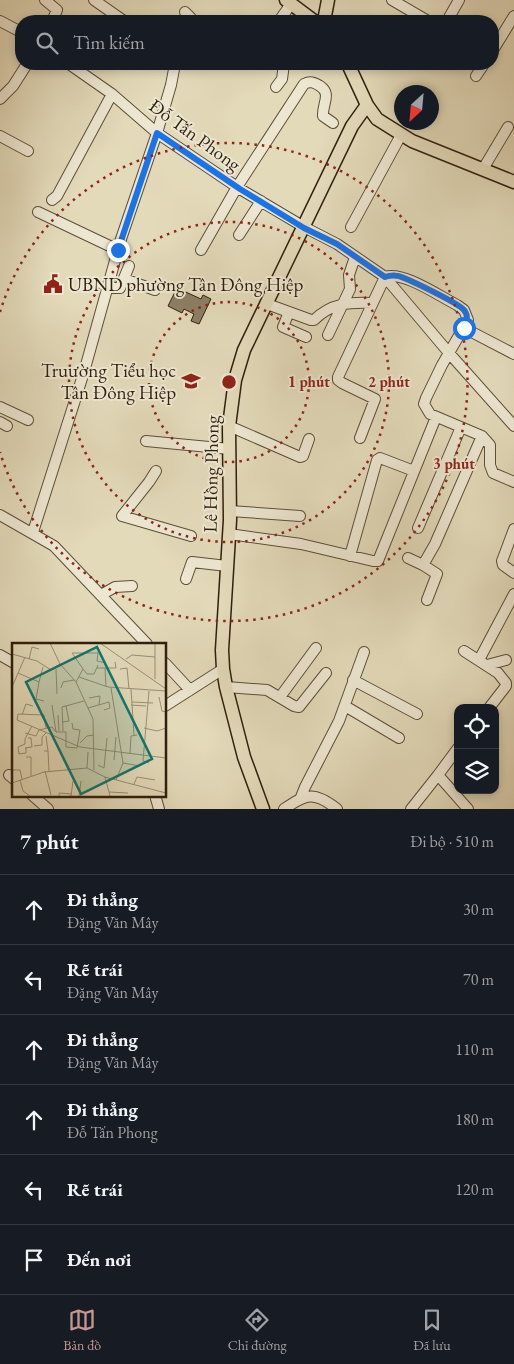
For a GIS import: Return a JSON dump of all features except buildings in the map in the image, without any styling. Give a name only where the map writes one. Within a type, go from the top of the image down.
[{"type":"main road","points":[[325,15],[328,0]]},
{"type":"main road","points":[[288,2],[305,15]]},
{"type":"main road","points":[[351,70],[367,105],[376,119],[421,145],[514,182]]},
{"type":"main road","name":"Lê Hồng Phong","points":[[263,809],[244,757],[222,669],[222,632],[230,511],[229,426],[233,392],[244,350],[352,126],[367,105]]},
{"type":"street","points":[[45,0],[56,10],[54,15]]},
{"type":"street","points":[[94,0],[115,15]]},
{"type":"street","points":[[392,0],[418,15]]},
{"type":"street","points":[[450,15],[458,0]]},
{"type":"street","points":[[282,15],[288,2]]},
{"type":"street","points":[[499,40],[514,16]]},
{"type":"street","points":[[0,21],[15,29]]},
{"type":"street","points":[[0,99],[13,86],[22,70]]},
{"type":"street","name":"Đỗ Tấn Phong","points":[[78,70],[112,94],[157,133],[237,187],[304,228],[337,244],[385,277],[448,354],[514,426]]},
{"type":"street","points":[[33,532],[84,372],[118,250],[157,133],[174,70]]},
{"type":"street","points":[[276,87],[282,79],[283,70]]},
{"type":"street","points":[[476,76],[480,70]]},
{"type":"street","points":[[201,250],[237,187],[304,84],[310,82],[324,88],[326,97],[322,116],[333,123]]},
{"type":"street","points":[[52,200],[57,196],[112,94]]},
{"type":"street","points":[[483,169],[508,127]]},
{"type":"street","points":[[351,227],[401,135]]},
{"type":"street","points":[[0,136],[28,151]]},
{"type":"street","points":[[239,235],[261,201]]},
{"type":"street","points":[[38,212],[118,250]]},
{"type":"street","points":[[328,335],[350,289],[349,275],[355,257]]},
{"type":"street","points":[[107,288],[118,289],[130,266]]},
{"type":"street","points":[[360,438],[375,399],[342,383],[338,380],[338,377],[385,277],[396,276],[404,278],[464,310],[468,320],[448,354],[424,404],[430,414],[482,436],[490,445],[490,465],[493,473],[514,482]]},
{"type":"street","points":[[124,279],[155,290]]},
{"type":"street","points":[[267,304],[314,320],[323,312],[342,304],[372,303]]},
{"type":"street","points":[[289,312],[284,327],[306,338]]},
{"type":"street","points":[[464,328],[514,354]]},
{"type":"street","points":[[0,407],[28,420]]},
{"type":"street","points":[[229,534],[301,544],[373,561],[378,560],[436,416]]},
{"type":"street","points":[[229,426],[300,457],[303,456],[310,440]]},
{"type":"street","points":[[418,528],[461,427]]},
{"type":"street","points":[[423,565],[435,544],[482,436]]},
{"type":"street","points":[[146,441],[230,449]]},
{"type":"street","points":[[350,556],[377,460],[380,458],[414,471]]},
{"type":"street","points":[[156,471],[122,516],[191,536]]},
{"type":"street","points":[[230,511],[300,516]]},
{"type":"street","points":[[0,515],[33,532],[54,546],[146,643]]},
{"type":"street","points":[[514,529],[502,561],[503,565],[514,574]]},
{"type":"street","points":[[408,558],[437,574],[428,600]]},
{"type":"street","points":[[186,579],[192,562],[227,566]]},
{"type":"street","points":[[101,595],[115,587],[132,586]]},
{"type":"street","points":[[483,662],[514,594]]},
{"type":"street","points":[[280,697],[316,648]]},
{"type":"street","points":[[301,798],[305,786],[345,706],[364,652]]},
{"type":"street","points":[[464,652],[498,673],[506,683],[506,686],[492,704]]},
{"type":"street","points":[[0,655],[12,662]]},
{"type":"street","points":[[483,662],[506,660]]},
{"type":"street","points":[[166,664],[190,690]]},
{"type":"street","points":[[166,705],[222,669]]},
{"type":"street","points":[[226,686],[267,690],[294,706],[298,706],[326,673]]},
{"type":"street","points":[[353,680],[417,714]]},
{"type":"street","points":[[345,706],[399,738]]},
{"type":"street","points":[[411,809],[457,749]]},
{"type":"street","points":[[438,775],[468,809]]},
{"type":"street","points":[[33,796],[48,809]]},
{"type":"street","points":[[156,796],[159,809]]},
{"type":"street","points":[[284,809],[301,798],[314,797],[337,809]]},
{"type":"place","name":"UBND phường Tân Đông Hiệp","points":[[53,284]]},
{"type":"place","name":"Truường Tiểu học Tân Đông Hiệp","points":[[191,381]]},
{"type":"route","points":[[118,250],[157,133],[240,189],[304,228],[337,244],[385,277],[390,275],[404,278],[457,305],[464,310],[468,320],[464,328]]}]
